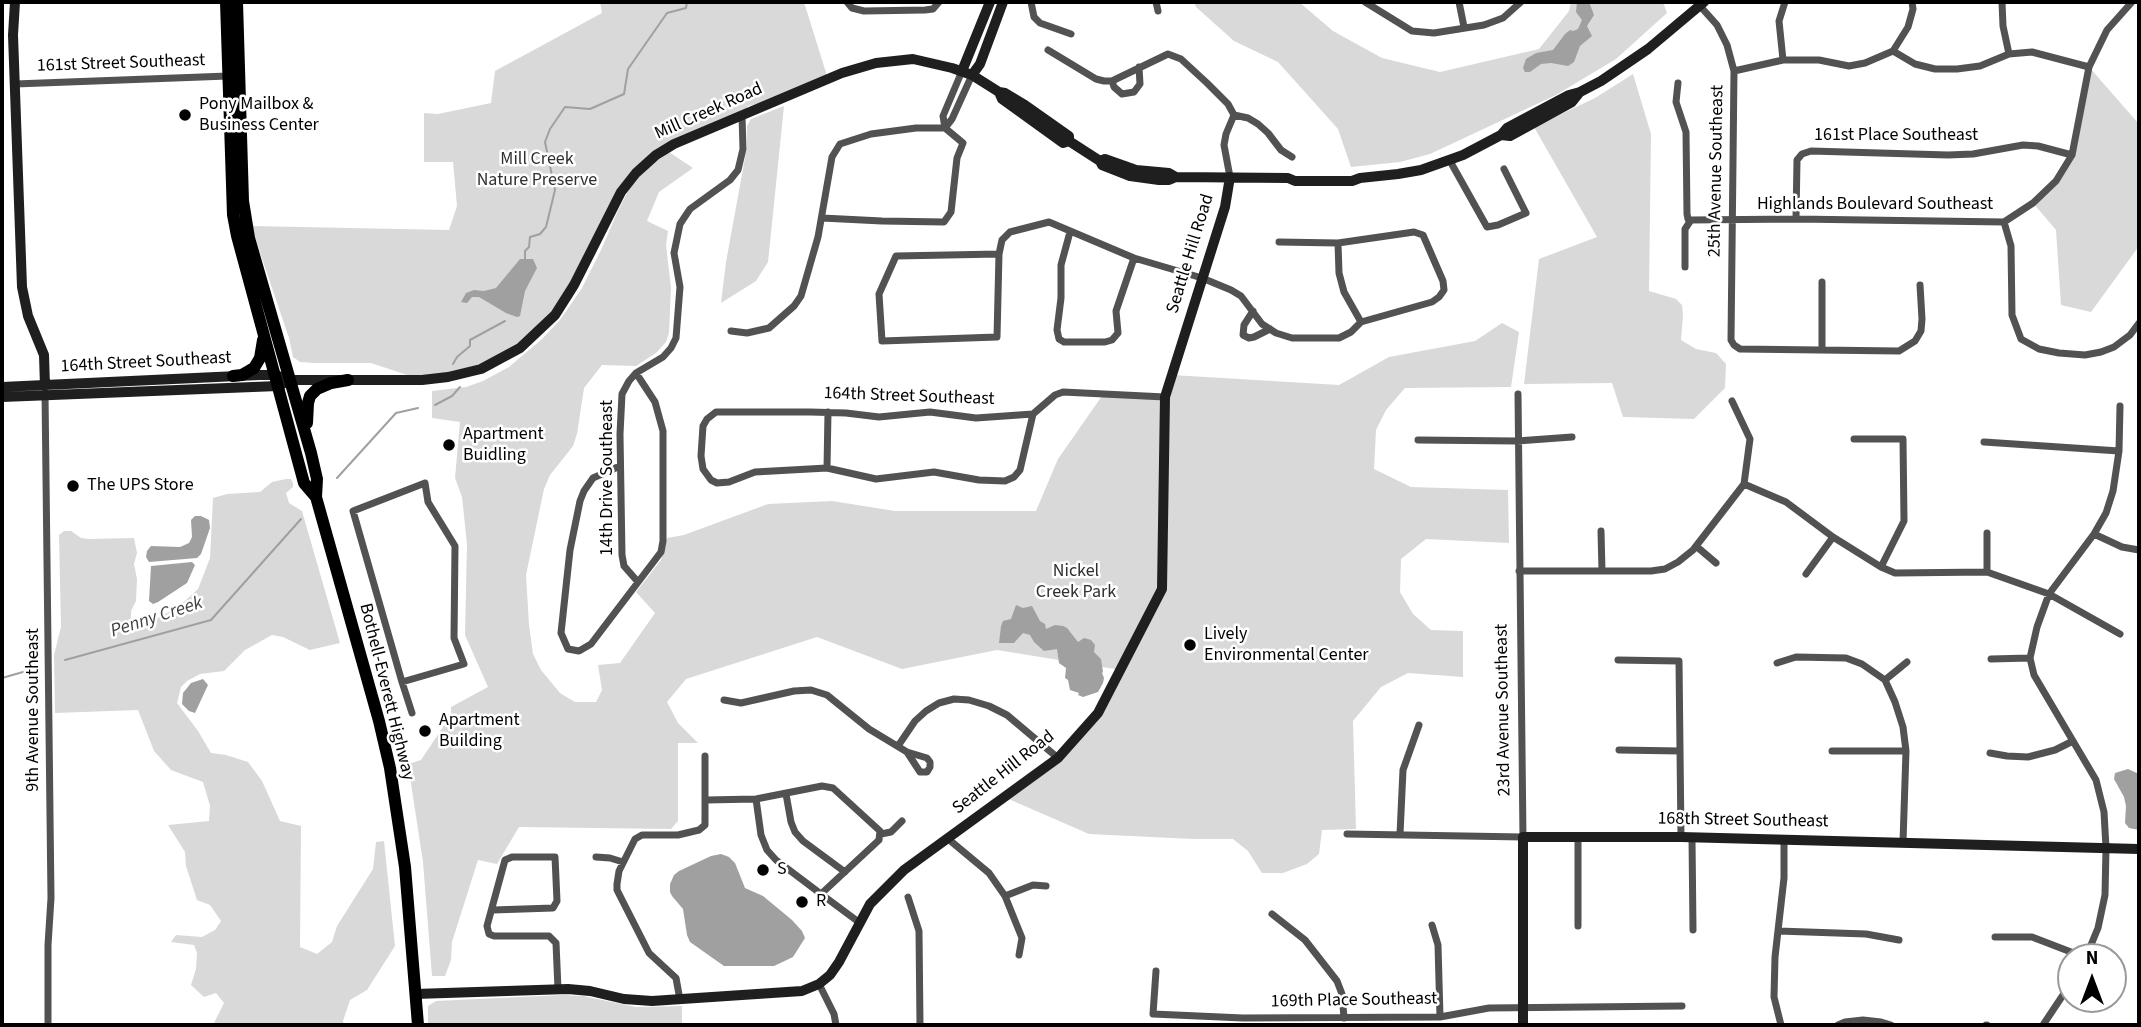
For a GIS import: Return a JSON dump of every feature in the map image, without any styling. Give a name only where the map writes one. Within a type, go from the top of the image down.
[{"type":"main road","name":"Bothell-Everett Highway","points":[[226,2],[236,120],[241,139],[243,201],[249,238],[307,437],[317,479],[316,497],[390,768],[405,867],[418,1025]]},
{"type":"main road","name":"Bothell-Everett Highway","points":[[237,2],[233,75],[233,215],[304,484],[316,497]]},
{"type":"main road","points":[[233,376],[249,371],[258,363],[264,333]]},
{"type":"main road","points":[[307,437],[310,396],[323,386],[348,380]]},
{"type":"street","points":[[15,2],[13,36],[22,287],[28,316],[44,355],[45,391]]},
{"type":"street","points":[[847,2],[852,8],[864,11],[925,10],[933,9],[939,2]]},
{"type":"street","points":[[945,128],[952,119],[990,2]]},
{"type":"street","points":[[967,73],[980,64],[1003,2]]},
{"type":"street","points":[[1031,2],[1034,17],[1040,23],[1071,34]]},
{"type":"street","points":[[1156,2],[1158,10]]},
{"type":"street","points":[[1365,2],[1412,32],[1434,33],[1484,25],[1503,18],[1521,2]]},
{"type":"street","points":[[1459,2],[1464,27]]},
{"type":"street","points":[[1783,60],[1779,21],[1785,2]]},
{"type":"street","points":[[1734,71],[1783,60],[1819,60],[1849,66],[1865,64],[1893,51],[1908,27],[1912,2]]},
{"type":"street","points":[[2002,2],[2003,26],[2009,54]]},
{"type":"street","name":"Highlands Boulevard Southeast","points":[[1690,220],[2004,222],[2033,203],[2056,181],[2072,155],[2089,68],[2107,30],[2136,3]]},
{"type":"street","name":"25th Avenue Southeast","points":[[1702,4],[1717,25],[1727,46],[1734,71],[1731,340],[1740,348],[1822,349]]},
{"type":"street","name":"Seattle Hill Road","points":[[818,984],[830,975],[839,962],[870,904],[904,870],[1058,758],[1098,713],[1162,589],[1165,397],[1225,207],[1230,177],[1288,178],[1295,174],[1353,174],[1360,178],[1398,174],[1450,161],[1569,95],[1601,82],[1702,4]]},
{"type":"street","points":[[1048,50],[1096,79],[1112,81],[1168,54],[1181,60],[1228,104],[1234,115],[1248,118],[1258,124],[1280,150],[1292,157]]},
{"type":"street","points":[[1893,51],[1915,64],[1935,69],[1980,66],[2009,54],[2032,52],[2089,68]]},
{"type":"street","name":"Mill Creek Road","points":[[276,380],[422,380],[481,369],[520,348],[555,315],[574,285],[621,192],[636,173],[656,155],[674,144],[842,72],[876,62],[913,59],[967,73],[1025,105],[1069,136],[1069,141],[1100,161],[1105,159],[1136,170],[1169,173],[1176,177],[1230,177]]},
{"type":"street","points":[[1112,81],[1122,94],[1134,92],[1140,84],[1139,67]]},
{"type":"street","name":"161st Street Southeast","points":[[15,84],[233,75]]},
{"type":"street","points":[[1678,83],[1676,102],[1686,132],[1690,220],[1685,229],[1685,267]]},
{"type":"street","points":[[620,466],[593,478],[580,502],[570,550],[561,633],[568,649],[579,651],[587,648],[661,552],[663,430],[655,402],[636,373],[663,357],[676,338],[680,287],[674,253],[680,224],[690,209],[730,180],[738,170],[743,149],[742,115]]},
{"type":"street","points":[[1230,177],[1224,145],[1234,115]]},
{"type":"street","points":[[731,331],[747,333],[769,328],[794,306],[801,296],[811,266],[832,157],[840,145],[871,134],[916,128],[945,128],[962,143],[957,158],[951,212],[944,222],[821,218]]},
{"type":"street","name":"161st Place Southeast","points":[[1796,219],[1797,160],[1802,153],[1811,151],[1948,155],[1973,154],[2023,145],[2072,155]]},
{"type":"street","points":[[1450,161],[1487,227],[1526,213],[1504,169]]},
{"type":"street","points":[[999,254],[896,256],[879,294],[882,341],[997,337],[999,254],[1002,240],[1010,232],[1049,222],[1134,258],[1202,278],[1241,296],[1262,324],[1276,333],[1292,338],[1339,338],[1351,332],[1361,322],[1432,302],[1444,290],[1443,281],[1423,235],[1414,232],[1338,243],[1279,242]]},
{"type":"street","points":[[2004,222],[2011,246],[2011,315],[2021,340],[2039,349],[2085,355],[2114,347],[2130,335],[2139,323]]},
{"type":"street","points":[[1070,232],[1061,265],[1057,330],[1059,339],[1065,342],[1105,342],[1112,340],[1118,333],[1116,311],[1134,258]]},
{"type":"street","points":[[1338,243],[1339,273],[1344,292],[1361,322]]},
{"type":"street","points":[[1822,282],[1822,349],[1899,351],[1915,341],[1921,331],[1923,319],[1920,285]]},
{"type":"street","points":[[1253,311],[1244,325],[1244,335],[1255,337],[1270,329]]},
{"type":"street","name":"14th Drive Southeast","points":[[636,373],[625,387],[621,404],[620,466],[622,555],[624,566],[638,582]]},
{"type":"street","name":"164th Street Southeast","points":[[2,397],[233,376],[276,380]]},
{"type":"street","name":"164th Street Southeast","points":[[2,387],[45,391],[276,380]]},
{"type":"street","name":"9th Avenue Southeast","points":[[45,391],[51,898],[48,1025]]},
{"type":"street","points":[[828,412],[827,468],[876,479],[934,472],[979,480],[1005,481],[1020,470],[1033,414],[1055,395],[1063,392],[1165,397]]},
{"type":"street","name":"23rd Avenue Southeast","points":[[1518,394],[1523,1025]]},
{"type":"street","points":[[1519,571],[1651,571],[1665,569],[1678,562],[1696,546],[1744,484],[1750,439],[1732,401]]},
{"type":"street","points":[[2091,943],[2098,928],[2105,895],[2104,812],[2096,780],[2034,675],[2030,658],[2037,627],[2049,594],[2094,534],[2106,513],[2113,491],[2119,451],[2120,406]]},
{"type":"street","name":"164th Street Southeast","points":[[827,468],[755,472],[729,482],[717,483],[705,475],[701,456],[701,432],[711,414],[729,411],[828,412],[894,417],[930,412],[976,418],[1033,414]]},
{"type":"street","points":[[1418,440],[1517,441],[1572,437]]},
{"type":"street","points":[[1854,439],[1903,439],[1904,521],[1881,567]]},
{"type":"street","points":[[1984,442],[2119,451]]},
{"type":"street","points":[[402,682],[464,664],[454,638],[455,546],[428,502],[425,483],[353,510],[402,682],[412,713]]},
{"type":"street","points":[[1744,484],[1786,502],[1833,537],[1881,567],[1903,575],[1987,572],[2049,594],[2120,634]]},
{"type":"street","points":[[1601,531],[1602,571]]},
{"type":"street","points":[[1987,533],[1987,572]]},
{"type":"street","points":[[2094,534],[2122,547],[2139,550]]},
{"type":"street","points":[[1806,574],[1833,537]]},
{"type":"street","points":[[1696,546],[1716,563]]},
{"type":"street","points":[[1777,663],[1796,657],[1846,658],[1862,664],[1885,680],[1903,727],[1906,751],[1903,842]]},
{"type":"street","points":[[1991,659],[2030,658]]},
{"type":"street","points":[[1618,660],[1679,661],[1680,751],[1693,930]]},
{"type":"street","points":[[1885,680],[1907,662]]},
{"type":"street","points":[[724,701],[741,703],[794,691],[811,690],[827,695],[869,730],[907,752]]},
{"type":"street","points":[[898,746],[915,721],[926,711],[939,703],[954,699],[969,700],[1007,715],[1058,758]]},
{"type":"street","points":[[1400,834],[1403,770],[1419,726]]},
{"type":"street","points":[[1990,753],[2028,757],[2055,750],[2073,741]]},
{"type":"street","points":[[1619,750],[1680,751]]},
{"type":"street","points":[[1832,751],[1906,751]]},
{"type":"street","points":[[680,1000],[676,978],[649,953],[617,890],[617,877],[638,837],[678,835],[703,828],[706,821],[705,756]]},
{"type":"street","points":[[706,800],[756,799],[829,786],[876,826],[881,834],[879,841],[821,894]]},
{"type":"street","points":[[786,794],[795,832],[845,873]]},
{"type":"street","points":[[756,799],[761,835],[767,850],[776,860],[860,923]]},
{"type":"street","points":[[881,834],[891,832],[902,821]]},
{"type":"street","name":"168th Street Southeast","points":[[1347,834],[1784,839],[2139,849]]},
{"type":"street","points":[[1578,837],[1578,926]]},
{"type":"street","points":[[947,838],[989,873],[1005,896],[1022,938],[1020,955]]},
{"type":"street","points":[[1781,1025],[1774,997],[1784,878],[1784,839]]},
{"type":"street","points":[[493,910],[553,908],[556,901],[555,858],[512,857],[505,860],[487,926],[489,933],[494,936],[549,936],[556,943],[558,989]]},
{"type":"street","points":[[596,857],[623,862]]},
{"type":"street","points":[[1005,896],[1033,885],[1046,886]]},
{"type":"street","points":[[908,897],[919,931],[920,1025]]},
{"type":"street","points":[[1272,914],[1306,940],[1337,981],[1342,994],[1344,1018]]},
{"type":"street","points":[[1432,925],[1438,944],[1440,1017]]},
{"type":"street","points":[[1778,931],[1866,934],[1899,940]]},
{"type":"street","points":[[1995,937],[2032,937],[2057,946]]},
{"type":"street","name":"169th Place Southeast","points":[[1156,971],[1153,1014],[1243,1021],[1440,1017],[1489,1008],[1682,1006]]},
{"type":"street","points":[[415,994],[558,989],[590,991],[652,1002],[789,993],[818,984],[834,1014],[836,1025]]},
{"type":"street","points":[[2043,1025],[2057,1004]]},
{"type":"street","points":[[1838,1025],[1863,1020],[1891,1025]]},
{"type":"green space","name":"Mill Creek Nature Preserve","points":[[600,2],[804,2],[828,79],[785,97],[748,106],[742,115],[674,144],[636,173],[555,315],[507,357],[422,380],[371,363],[300,362],[293,357],[251,226],[449,230],[457,206],[453,162],[424,162],[424,113],[438,114],[491,103],[495,71],[602,13]]},
{"type":"green space","points":[[1194,2],[1299,2],[1333,31],[1382,58],[1440,72],[1539,49],[1569,11],[1571,2],[1663,2],[1667,13],[1616,59],[1556,95],[1430,154],[1400,162],[1351,167],[1338,129],[1278,62],[1234,41],[1196,7]]},
{"type":"green space","points":[[2089,67],[2139,124],[2139,246],[2091,312],[2061,305],[2056,230],[2033,203],[2056,181],[2072,155]]},
{"type":"green space","points":[[1633,74],[1651,134],[1649,291],[1676,299],[1682,305],[1681,340],[1696,349],[1716,353],[1726,364],[1725,388],[1694,419],[1623,417],[1612,383],[1524,384],[1539,259],[1597,237],[1534,127],[1595,98]]},
{"type":"green space","points":[[784,106],[768,262],[756,281],[721,303],[747,147],[747,126],[751,119]]},
{"type":"green space","name":"Nickel Creek Park","points":[[669,152],[693,168],[659,192],[647,221],[668,231],[666,245],[671,288],[669,333],[666,342],[656,353],[636,366],[602,365],[584,388],[573,446],[550,475],[544,489],[526,575],[533,654],[541,670],[560,693],[575,702],[596,702],[602,690],[598,665],[620,663],[655,613],[636,592],[661,560],[667,538],[684,535],[768,504],[832,501],[895,511],[1036,511],[1058,459],[1104,393],[1165,397],[1172,375],[1339,385],[1389,357],[1475,341],[1502,323],[1519,332],[1511,387],[1405,388],[1386,410],[1376,430],[1374,469],[1411,487],[1508,490],[1509,543],[1426,539],[1401,559],[1400,592],[1413,614],[1431,630],[1463,631],[1463,677],[1408,673],[1381,687],[1353,721],[1356,829],[1322,830],[1319,854],[1307,864],[1283,873],[1262,873],[1248,851],[1233,839],[1089,834],[1004,797],[1058,758],[1098,713],[1121,670],[997,650],[902,669],[817,637],[686,679],[667,702],[678,723],[698,743],[678,743],[678,821],[671,829],[519,827],[497,864],[478,860],[452,942],[451,960],[445,976],[432,976],[423,862],[408,764],[421,760],[451,715],[451,707],[488,687],[465,635],[467,544],[462,497],[455,478],[460,422],[432,418],[432,391],[466,387],[483,381],[509,367],[542,339],[560,320],[582,288],[629,189],[645,170]]},
{"type":"green space","points":[[291,479],[293,483],[293,487],[286,493],[289,503],[302,511],[340,643],[310,650],[283,637],[272,635],[245,650],[224,671],[200,674],[187,681],[181,687],[177,703],[211,753],[248,762],[262,781],[280,821],[301,826],[300,947],[317,954],[332,942],[337,926],[373,869],[376,842],[384,841],[395,946],[367,990],[350,1000],[344,1025],[213,1025],[224,1003],[216,993],[204,997],[191,985],[196,969],[197,953],[194,945],[171,942],[176,935],[202,937],[215,930],[221,921],[210,905],[197,900],[186,866],[185,852],[168,825],[209,821],[210,806],[203,782],[171,770],[154,751],[138,710],[55,713],[54,655],[61,627],[59,535],[64,531],[71,531],[81,538],[89,539],[134,538],[137,579],[136,601],[131,611],[131,621],[135,625],[150,622],[178,607],[198,589],[210,558],[213,498],[227,494],[260,492],[272,482]]},
{"type":"green space","points":[[583,996],[636,1007],[682,1006],[682,1025],[428,1025],[428,1006],[436,1001]]},
{"type":"shaded area","points":[[1577,2],[1589,2],[1594,15],[1587,26],[1592,36],[1580,46],[1574,62],[1568,66],[1541,64],[1530,72],[1525,72],[1523,68],[1526,59],[1536,53],[1553,50],[1565,34],[1578,29],[1582,20],[1576,12]]},
{"type":"shaded area","points":[[520,259],[533,259],[537,268],[525,291],[520,316],[506,313],[479,297],[472,297],[467,303],[461,302],[466,293],[496,288]]},
{"type":"shaded area","points":[[195,516],[209,520],[210,528],[197,558],[149,562],[146,557],[151,546],[180,547],[189,543],[192,537],[191,520]]},
{"type":"shaded area","points":[[192,562],[195,565],[187,583],[158,602],[153,604],[149,601],[151,566]]},
{"type":"shaded area","points":[[1016,605],[1023,608],[1032,606],[1046,629],[1055,625],[1063,626],[1078,642],[1084,638],[1091,640],[1095,645],[1094,652],[1101,659],[1104,678],[1098,692],[1083,697],[1070,690],[1065,678],[1066,668],[1059,663],[1057,649],[1044,651],[1030,635],[1023,633],[1014,643],[999,643],[1003,621],[1011,619]]},
{"type":"shaded area","points":[[203,679],[208,685],[195,713],[189,711],[182,704],[183,693],[191,683]]},
{"type":"shaded area","points":[[2128,769],[2139,774],[2139,830],[2129,828],[2125,823],[2124,797],[2114,779],[2115,773]]},
{"type":"shaded area","points":[[721,854],[735,863],[745,888],[763,896],[802,931],[805,938],[793,957],[774,966],[724,966],[690,942],[683,909],[672,896],[670,884],[679,871]]},
{"type":"waterway","name":"Penny Creek","points":[[525,259],[530,237],[540,234],[546,227],[555,190],[545,142],[550,129],[565,107],[590,109],[624,94],[628,69],[667,13],[686,8],[687,2]]},
{"type":"waterway","name":"Penny Creek","points":[[453,364],[470,346],[470,340],[505,321]]},
{"type":"waterway","name":"Penny Creek","points":[[435,405],[452,396],[460,387]]},
{"type":"waterway","name":"Penny Creek","points":[[337,478],[396,413],[418,408]]},
{"type":"waterway","name":"Penny Creek","points":[[65,660],[211,620],[301,519]]},
{"type":"waterway","name":"Penny Creek","points":[[2,678],[37,668]]},
{"type":"place","name":"Pony Mailbox & Business Center","points":[[185,115]]},
{"type":"place","name":"Apartment Buidling","points":[[449,445]]},
{"type":"place","name":"The UPS Store","points":[[73,486]]},
{"type":"place","name":"Lively Environmental Center","points":[[1190,645]]},
{"type":"place","name":"Apartment Building","points":[[425,731]]},
{"type":"place","name":"S","points":[[763,870]]},
{"type":"place","name":"R","points":[[802,902]]}]
